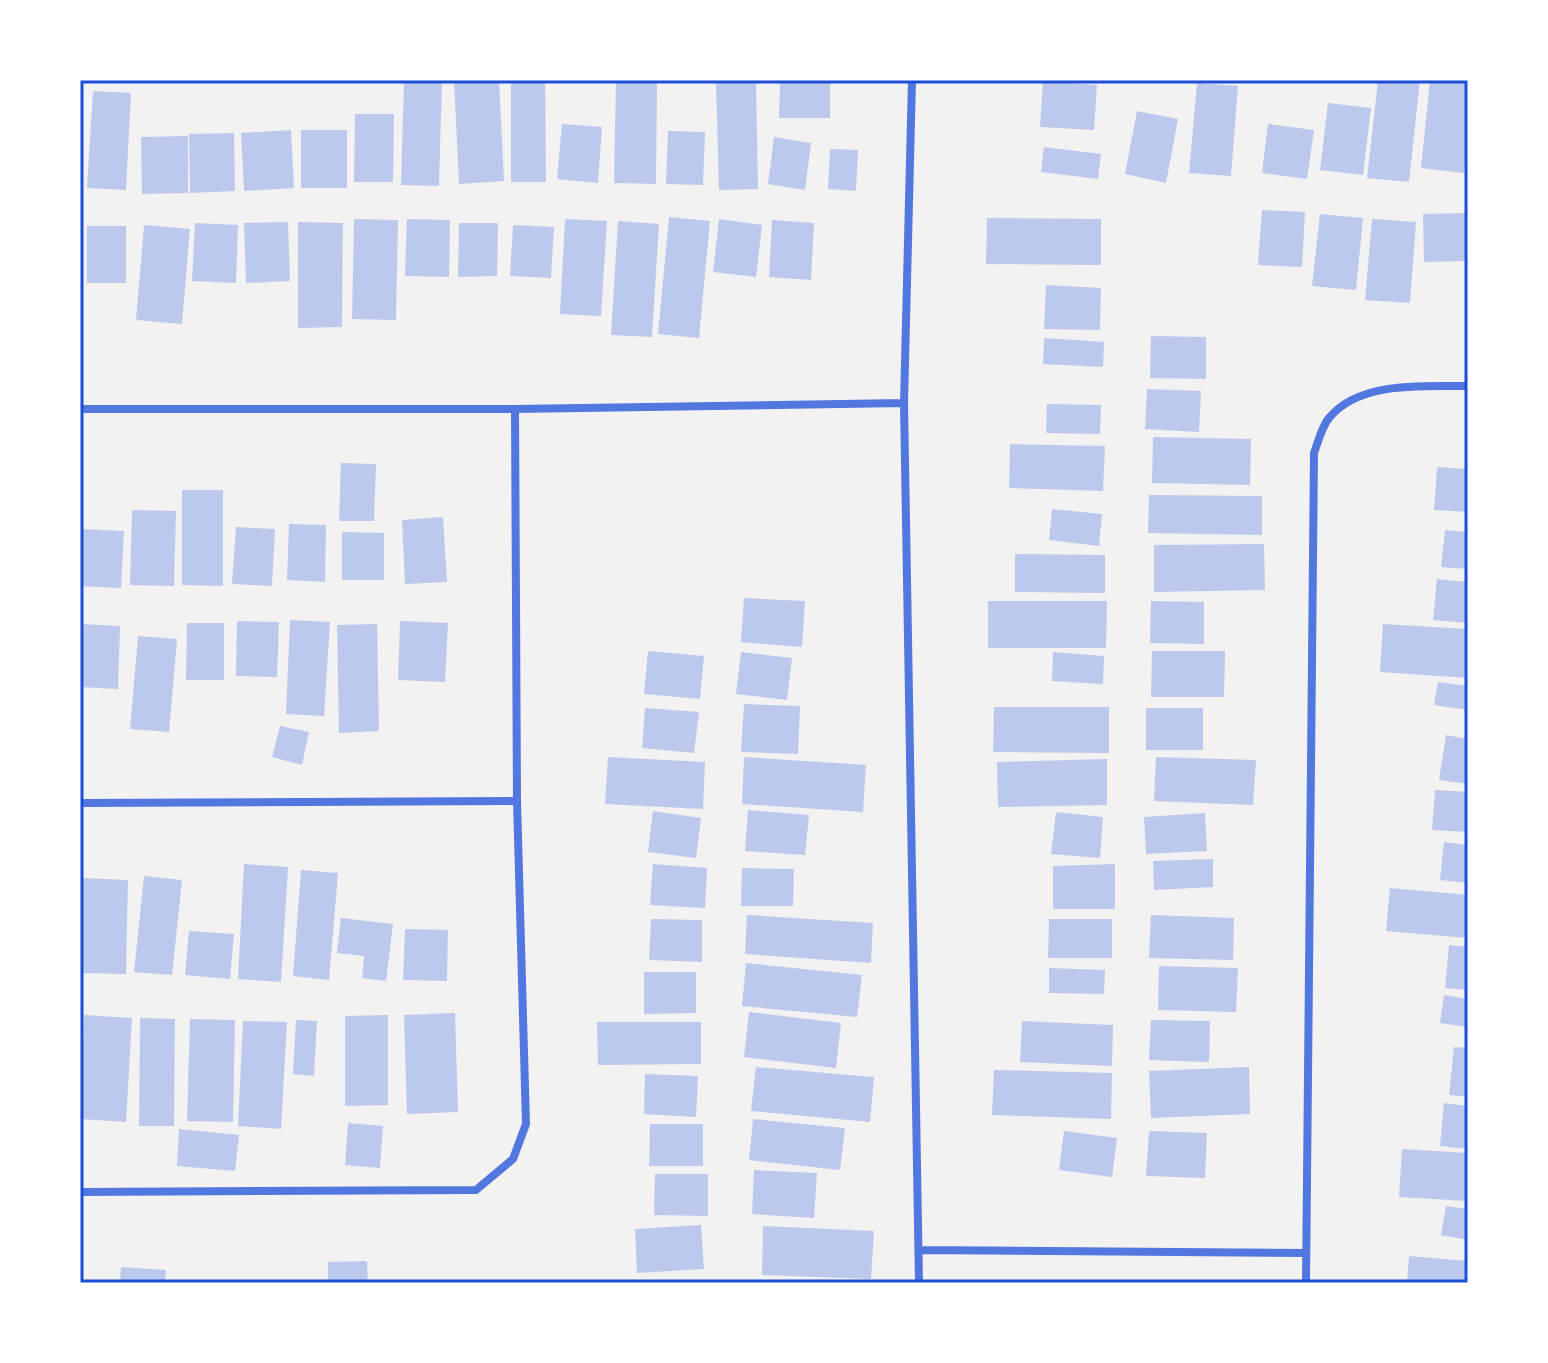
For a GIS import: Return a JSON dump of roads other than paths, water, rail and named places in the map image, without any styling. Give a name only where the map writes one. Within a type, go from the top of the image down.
[{"type":"street","points":[[912,80],[904,403],[919,1283]]},
{"type":"street","points":[[1306,1283],[1314,453],[1328,418],[1349,402],[1388,387],[1468,386]]},
{"type":"street","points":[[80,409],[515,409],[904,403]]},
{"type":"street","points":[[80,1192],[476,1190],[513,1159],[526,1124],[517,801],[515,409]]},
{"type":"street","points":[[80,803],[517,801]]},
{"type":"street","points":[[920,1250],[1306,1253]]}]
